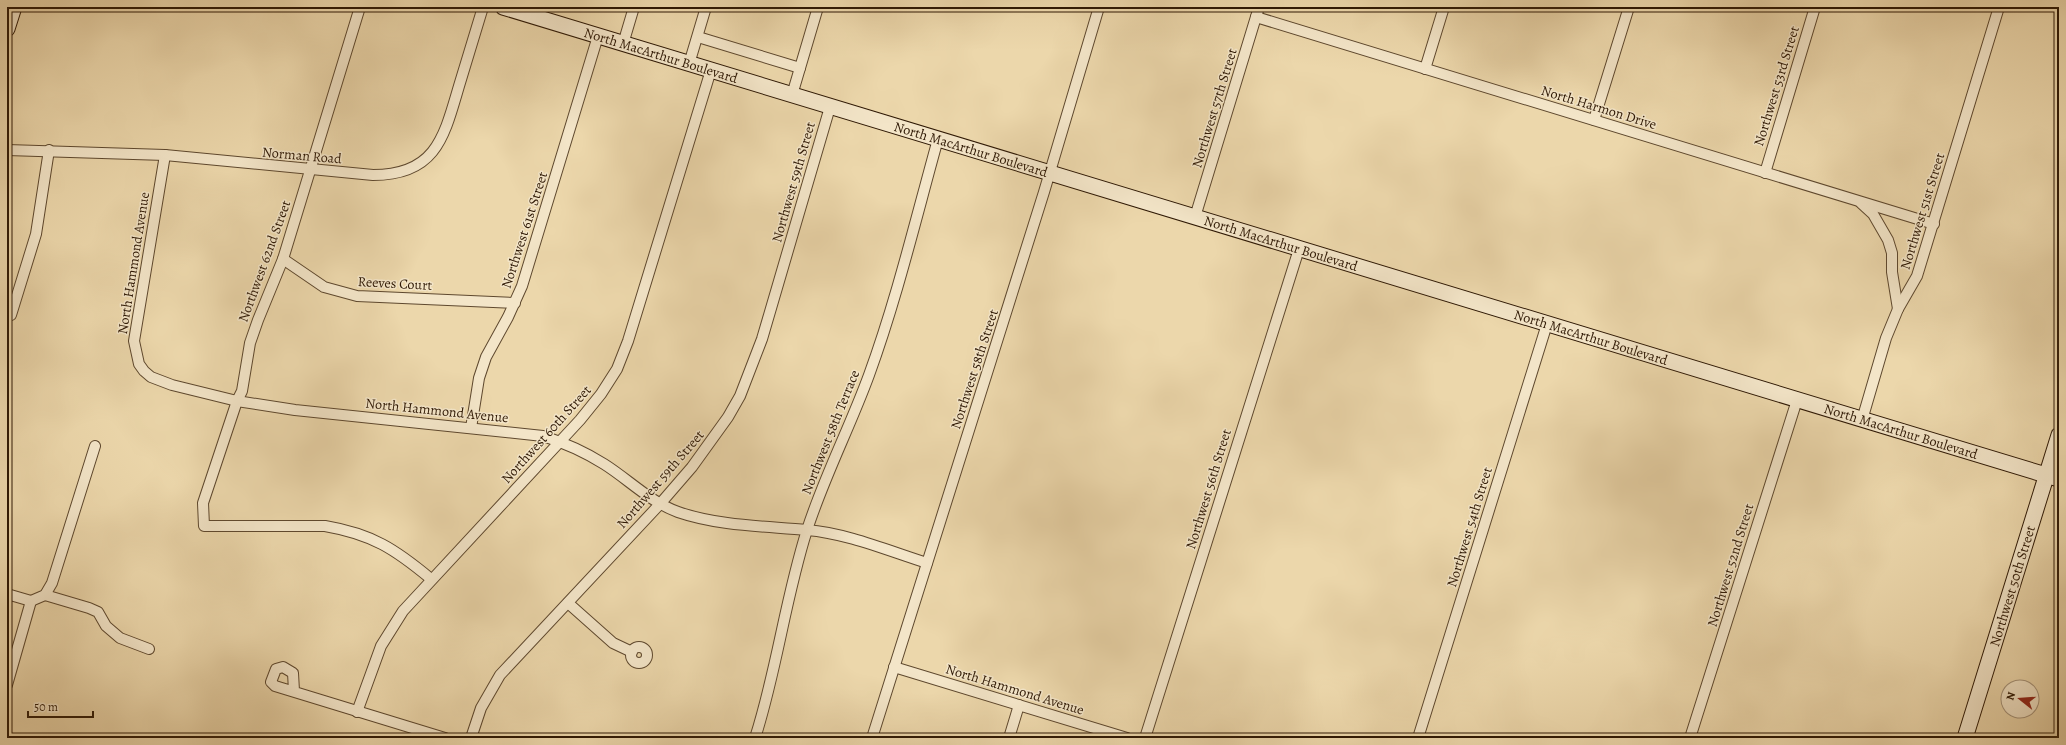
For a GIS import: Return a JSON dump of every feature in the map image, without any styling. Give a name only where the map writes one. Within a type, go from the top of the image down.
[{"type":"main road","points":[[7,29],[14,7]]},
{"type":"main road","name":"North MacArthur Boulevard","points":[[511,8],[830,107],[2053,477]]},
{"type":"main road","name":"Northwest 50th Street","points":[[1965,738],[2053,477],[2059,435]]},
{"type":"street","name":"Northwest 62nd Street","points":[[360,7],[283,259],[250,343],[242,391],[237,401],[203,503],[204,526],[325,526],[342,529],[376,540],[392,548],[431,579]]},
{"type":"street","name":"Norman Road","points":[[7,150],[49,150],[165,155],[311,170],[388,175],[400,173],[425,160],[442,139],[448,125],[483,7]]},
{"type":"street","points":[[623,44],[634,7]]},
{"type":"street","points":[[690,64],[706,7]]},
{"type":"street","points":[[792,95],[818,7]]},
{"type":"street","name":"Northwest 58th Street","points":[[872,738],[1049,173],[1099,7]]},
{"type":"street","name":"Northwest 57th Street","points":[[1195,218],[1259,7]]},
{"type":"street","points":[[1425,69],[1444,7]]},
{"type":"street","points":[[1594,120],[1629,7]]},
{"type":"street","name":"Northwest 53rd Street","points":[[1765,173],[1815,7]]},
{"type":"street","name":"Northwest 51st Street","points":[[1862,420],[1886,338],[1898,309],[1917,276],[1999,7]]},
{"type":"street","name":"North Harmon Drive","points":[[1256,17],[1934,224]]},
{"type":"street","name":"Northwest 61st Street","points":[[471,428],[478,384],[486,357],[515,303],[522,286],[598,36]]},
{"type":"street","points":[[698,37],[800,68]]},
{"type":"street","name":"Northwest 60th Street","points":[[357,712],[382,646],[403,611],[431,579],[561,442],[601,394],[617,369],[628,341],[711,70]]},
{"type":"street","name":"Northwest 59th Street","points":[[471,738],[480,708],[500,676],[660,504],[713,440],[740,396],[753,366],[830,107]]},
{"type":"street","name":"Northwest 58th Terrace","points":[[755,738],[779,647],[790,586],[807,530],[826,479],[868,377],[882,337],[938,139]]},
{"type":"street","points":[[11,315],[36,234],[49,150]]},
{"type":"street","name":"North Hammond Avenue","points":[[165,155],[135,334],[136,354],[144,371],[160,381],[237,401],[295,410],[524,433],[561,442],[604,464],[660,504],[684,513],[724,522],[784,529],[807,530],[845,537],[927,563]]},
{"type":"street","points":[[1858,200],[1873,214],[1888,240],[1892,253],[1892,272],[1898,309]]},
{"type":"street","name":"Northwest 56th Street","points":[[1145,738],[1299,249]]},
{"type":"street","name":"Reeves Court","points":[[283,259],[324,287],[357,296],[515,303]]},
{"type":"street","name":"Northwest 54th Street","points":[[1418,738],[1547,324]]},
{"type":"street","name":"Northwest 52nd Street","points":[[1690,738],[1797,400]]},
{"type":"street","points":[[7,594],[31,602],[45,595],[52,583],[95,446]]},
{"type":"street","points":[[45,595],[98,612],[106,626],[120,638],[149,649]]},
{"type":"street","points":[[7,685],[31,602]]},
{"type":"street","points":[[568,603],[612,643],[632,652]]},
{"type":"street","name":"North Hammond Avenue","points":[[894,667],[1126,738]]},
{"type":"street","points":[[294,691],[357,712],[446,738]]},
{"type":"street","points":[[1009,738],[1019,705]]}]
